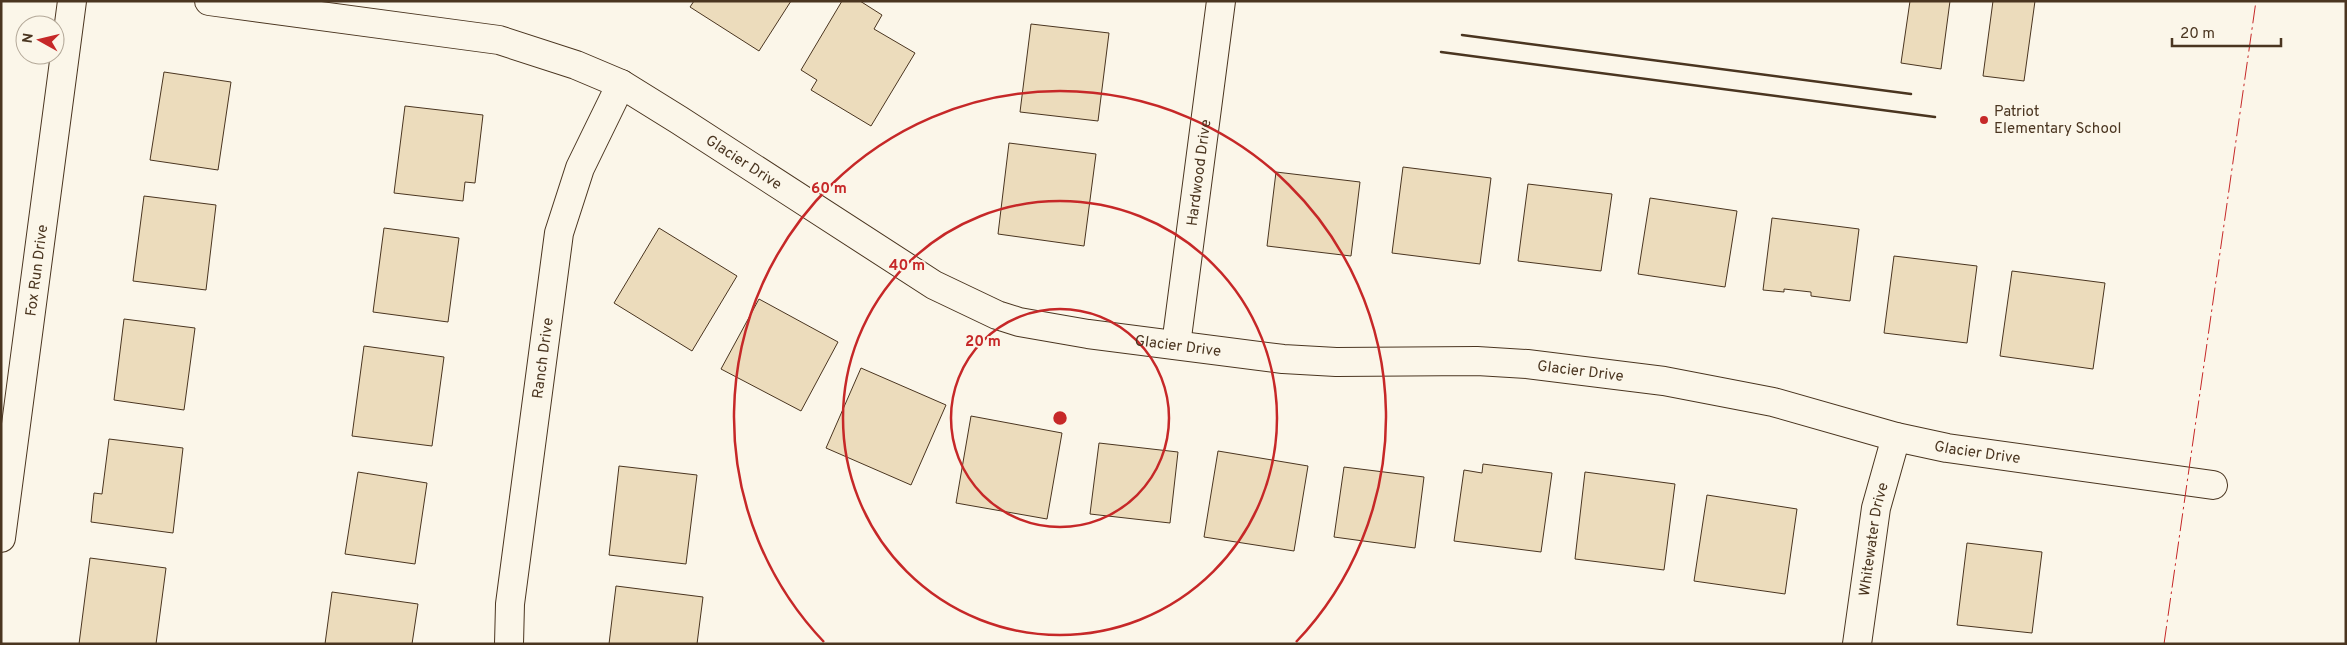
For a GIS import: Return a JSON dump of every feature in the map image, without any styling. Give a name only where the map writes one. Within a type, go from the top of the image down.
[{"type":"street","name":"Fox Run Drive","points":[[1,538],[72,1]]},
{"type":"street","name":"Glacier Drive","points":[[209,1],[499,40],[553,56],[621,84],[898,263],[966,302],[996,316],[1047,328],[1283,359],[1336,362],[1477,361],[1527,364],[1664,381],[1772,402],[1896,437],[1994,456],[2213,484]]},
{"type":"street","name":"Hardwood Drive","points":[[1176,345],[1221,1]]},
{"type":"street","name":"Ranch Drive","points":[[509,644],[510,604],[559,233],[580,168],[621,84]]},
{"type":"street","name":"Whitewater Drive","points":[[1857,644],[1876,508],[1896,437]]},
{"type":"building","points":[[694,1],[791,1],[759,51],[690,7]]},
{"type":"building","points":[[842,1],[860,1],[882,15],[874,29],[915,53],[871,126],[811,90],[817,80],[801,70]]},
{"type":"building","points":[[1910,1],[1950,1],[1941,69],[1901,63]]},
{"type":"building","points":[[1993,1],[2035,1],[2024,81],[1983,76]]},
{"type":"building","points":[[1031,24],[1109,33],[1098,121],[1020,112]]},
{"type":"building","points":[[164,72],[231,82],[218,170],[150,160]]},
{"type":"building","points":[[405,106],[483,115],[475,183],[465,182],[463,201],[394,193]]},
{"type":"building","points":[[1009,143],[1096,154],[1084,246],[998,234]]},
{"type":"building","points":[[1403,167],[1491,178],[1480,264],[1392,253]]},
{"type":"building","points":[[1276,172],[1360,182],[1351,256],[1267,246]]},
{"type":"building","points":[[1528,184],[1612,194],[1601,271],[1518,261]]},
{"type":"building","points":[[144,196],[216,205],[206,290],[133,281]]},
{"type":"building","points":[[1650,198],[1737,211],[1725,287],[1638,274]]},
{"type":"building","points":[[1772,218],[1859,229],[1850,301],[1811,296],[1811,292],[1784,289],[1784,292],[1763,290]]},
{"type":"building","points":[[384,228],[459,238],[448,322],[373,312]]},
{"type":"building","points":[[659,228],[737,276],[692,351],[614,303]]},
{"type":"building","points":[[1894,256],[1977,266],[1967,343],[1884,333]]},
{"type":"building","points":[[2012,271],[2105,283],[2093,369],[2000,356]]},
{"type":"building","points":[[759,299],[838,342],[801,411],[721,369]]},
{"type":"building","points":[[124,319],[195,328],[184,410],[114,400]]},
{"type":"building","points":[[364,346],[444,357],[432,446],[352,436]]},
{"type":"building","points":[[861,368],[946,405],[911,485],[826,448]]},
{"type":"building","points":[[971,416],[1062,433],[1047,519],[956,503]]},
{"type":"building","points":[[109,439],[183,448],[173,533],[91,522],[94,493],[102,494]]},
{"type":"building","points":[[1099,443],[1178,452],[1170,523],[1090,514]]},
{"type":"building","points":[[1218,451],[1308,466],[1294,551],[1204,537]]},
{"type":"building","points":[[1483,464],[1552,473],[1541,552],[1454,541],[1464,470],[1482,473]]},
{"type":"building","points":[[619,466],[697,475],[686,564],[609,555]]},
{"type":"building","points":[[1344,467],[1424,477],[1415,548],[1334,537]]},
{"type":"building","points":[[358,472],[427,483],[415,564],[345,554]]},
{"type":"building","points":[[1585,472],[1675,484],[1664,570],[1575,559]]},
{"type":"building","points":[[1707,495],[1797,509],[1785,594],[1694,581]]},
{"type":"building","points":[[1967,543],[2042,552],[2032,633],[1957,625]]},
{"type":"building","points":[[90,558],[166,568],[156,644],[79,644]]},
{"type":"building","points":[[616,586],[703,597],[697,644],[609,644]]},
{"type":"building","points":[[332,592],[418,604],[412,644],[325,644]]},
{"type":"wall","points":[[1462,35],[1911,94]]},
{"type":"wall","points":[[1441,52],[1935,117]]},
{"type":"power","points":[[2164,644],[2256,1]]},
{"type":"place","name":"Patriot Elementary School","points":[[1984,120]]}]
